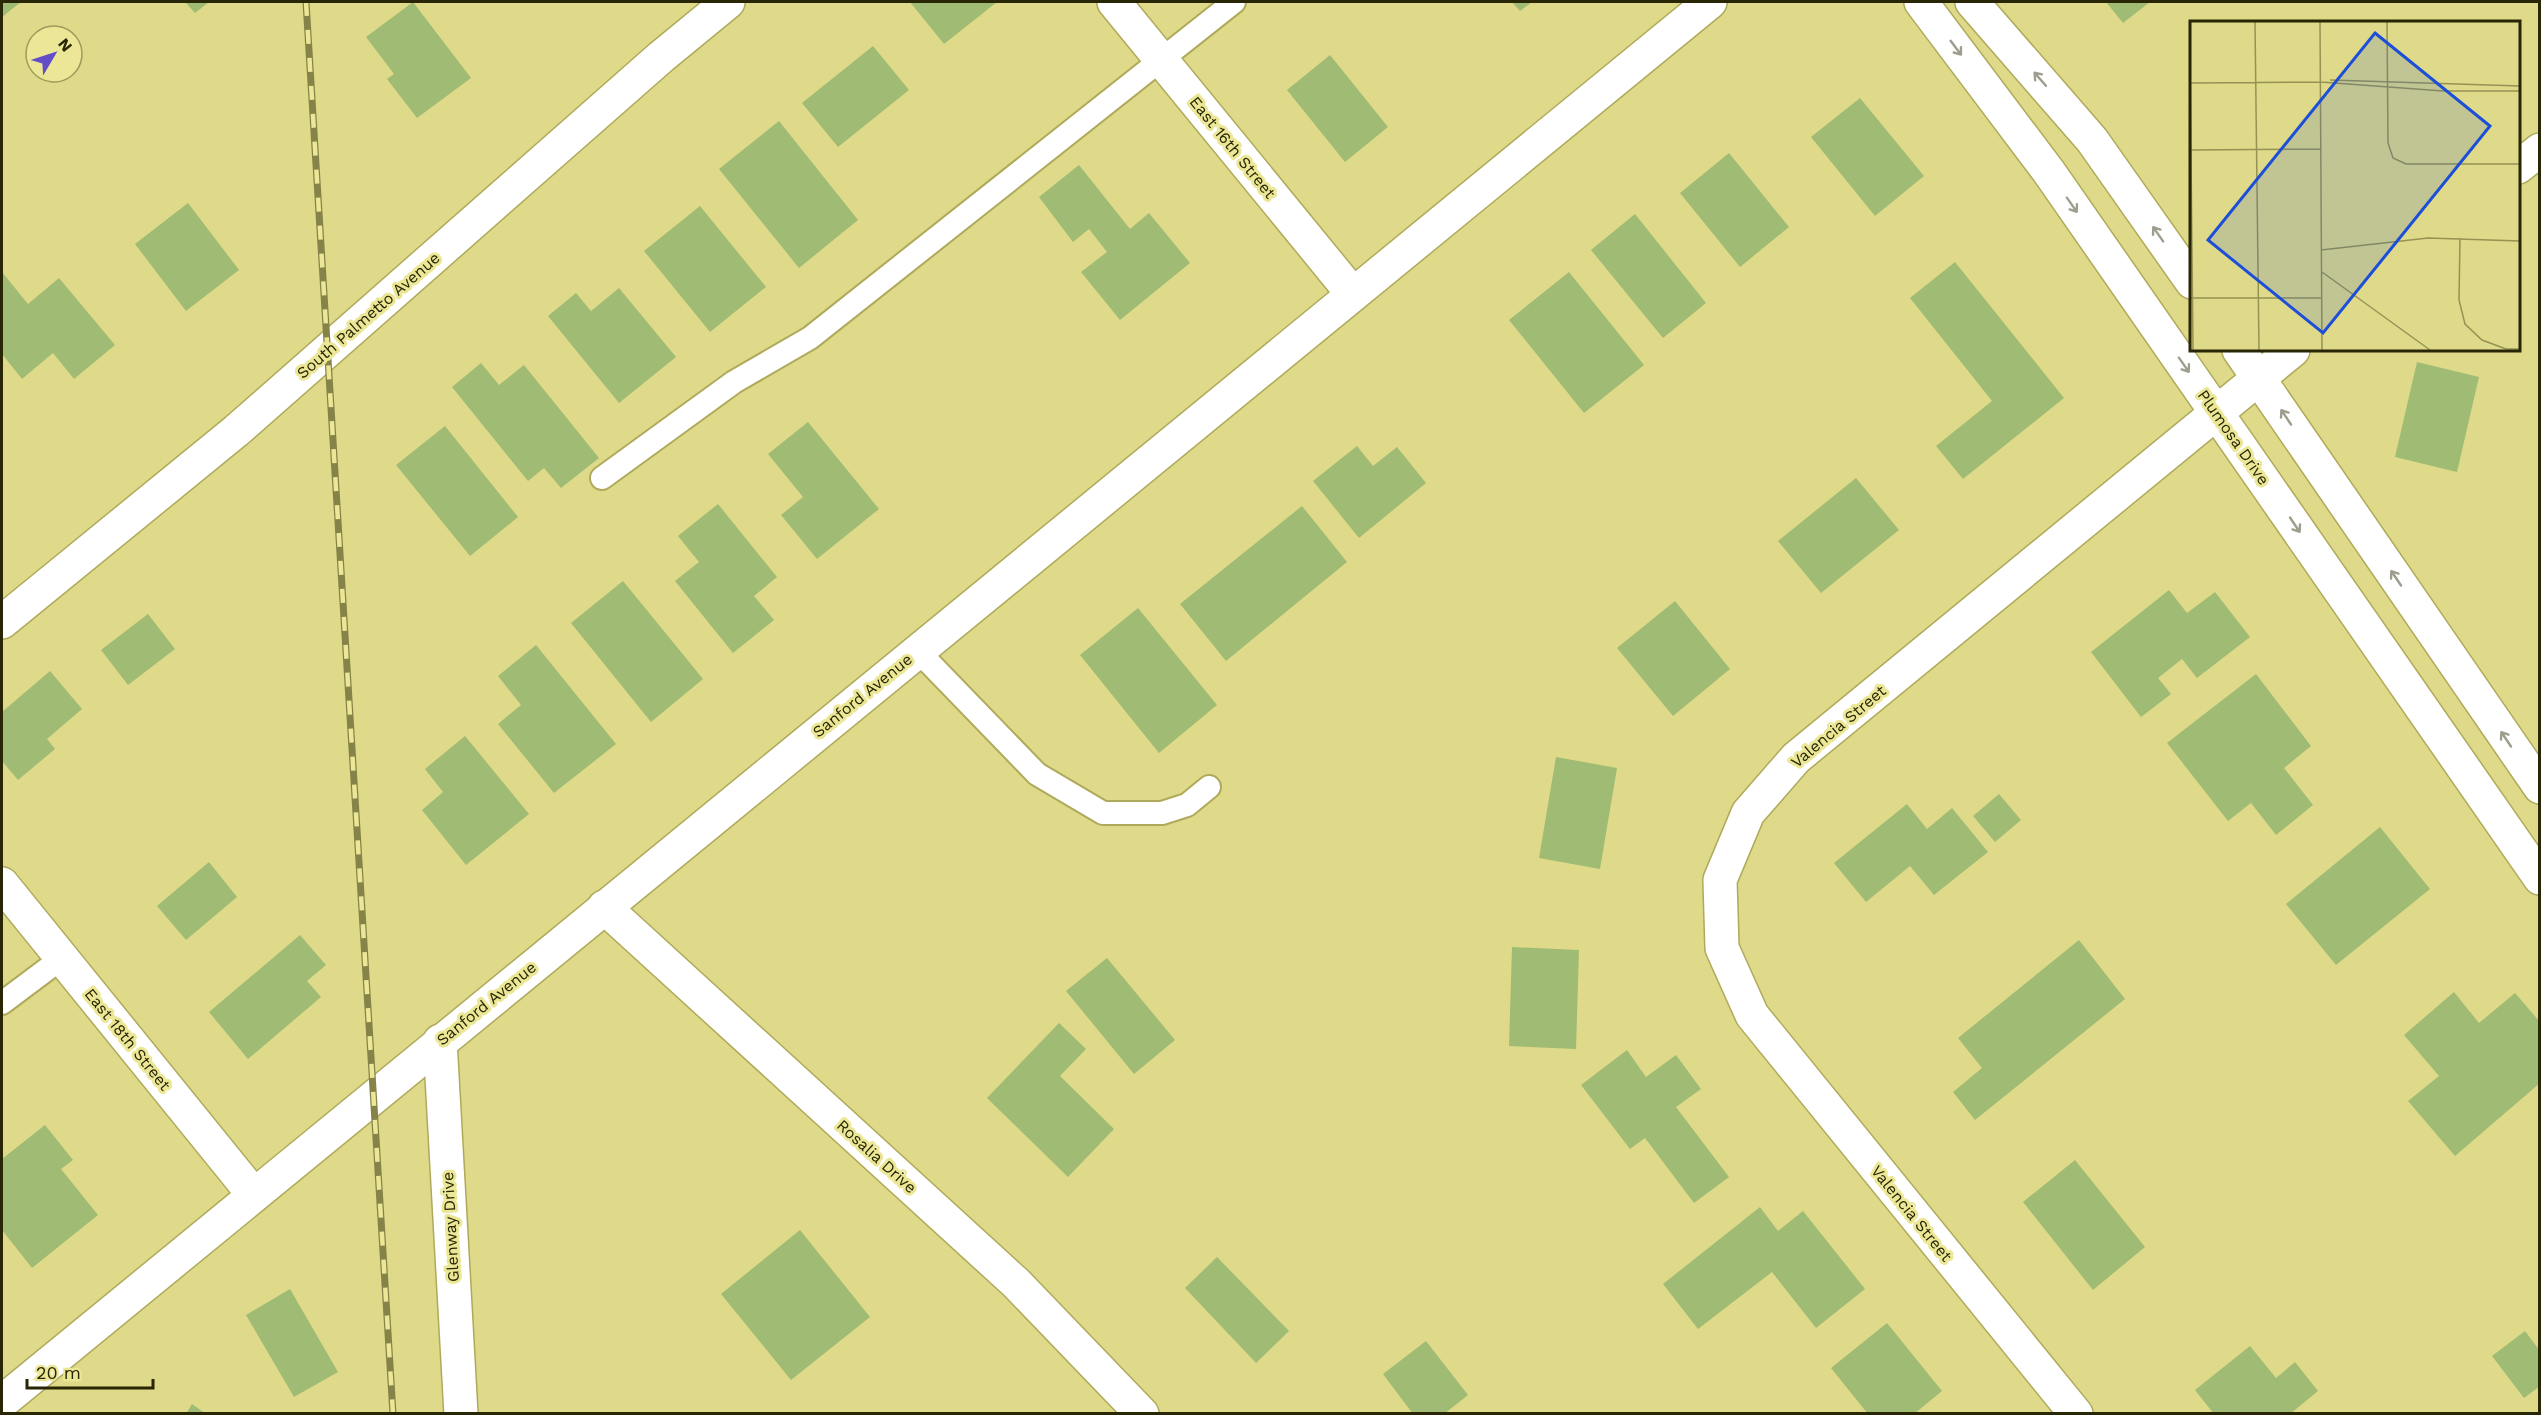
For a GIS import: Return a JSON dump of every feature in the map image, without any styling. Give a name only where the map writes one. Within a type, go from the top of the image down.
[{"type":"street","name":"South Palmetto Avenue","points":[[2,622],[236,431],[652,64],[728,2]]},
{"type":"street","name":"East 16th Street","points":[[1113,2],[1352,293]]},
{"type":"street","name":"Sanford Avenue","points":[[2,1402],[971,605],[1710,2]]},
{"type":"street","name":"Plumosa Drive","points":[[1921,2],[2049,172],[2540,878]]},
{"type":"street","points":[[1972,2],[2092,140],[2190,279]]},
{"type":"street","points":[[2520,165],[2540,150]]},
{"type":"street","points":[[2240,351],[2540,787]]},
{"type":"street","name":"Valencia Street","points":[[2076,1413],[1752,1015],[1722,948],[1720,880],[1748,813],[1796,758],[2292,351]]},
{"type":"street","name":"East 18th Street","points":[[2,884],[254,1195]]},
{"type":"street","name":"Rosalia Drive","points":[[604,907],[1016,1283],[1142,1413]]},
{"type":"street","name":"Glenway Drive","points":[[440,1041],[461,1413]]},
{"type":"lane","points":[[602,478],[734,382],[810,338],[1234,2]]},
{"type":"lane","points":[[917,650],[1037,774],[1103,813],[1162,813],[1187,805],[1209,787]]},
{"type":"lane","points":[[2,1003],[62,958]]},
{"type":"building","points":[[2,2],[21,2],[2,17]]},
{"type":"building","points":[[185,2],[209,2],[195,13]]},
{"type":"building","points":[[413,2],[471,78],[417,118],[387,79],[394,74],[366,37]]},
{"type":"building","points":[[910,2],[997,2],[944,44]]},
{"type":"building","points":[[1512,2],[1532,2],[1520,11]]},
{"type":"building","points":[[2106,2],[2150,2],[2123,23]]},
{"type":"building","points":[[873,46],[909,90],[838,147],[802,103]]},
{"type":"building","points":[[1330,55],[1388,127],[1345,162],[1287,90]]},
{"type":"building","points":[[1860,98],[1924,176],[1875,216],[1811,137]]},
{"type":"building","points":[[779,121],[858,220],[799,268],[719,169]]},
{"type":"building","points":[[1729,153],[1789,227],[1740,267],[1680,193]]},
{"type":"building","points":[[1079,165],[1130,229],[1149,213],[1190,263],[1120,320],[1081,272],[1107,252],[1089,229],[1073,242],[1039,197]]},
{"type":"building","points":[[188,203],[239,270],[186,311],[135,244]]},
{"type":"building","points":[[700,206],[766,287],[710,332],[644,251]]},
{"type":"building","points":[[1635,214],[1706,303],[1663,338],[1591,250]]},
{"type":"building","points":[[1955,262],[2064,398],[1963,479],[1936,446],[1992,401],[1910,298]]},
{"type":"building","points":[[2,272],[28,304],[59,278],[115,345],[74,379],[53,353],[22,379],[2,354]]},
{"type":"building","points":[[1569,272],[1644,365],[1584,413],[1509,320]]},
{"type":"building","points":[[619,288],[676,357],[619,403],[548,316],[576,293],[591,311]]},
{"type":"building","points":[[2417,362],[2479,377],[2457,472],[2395,457]]},
{"type":"building","points":[[481,363],[499,385],[524,365],[599,458],[561,488],[544,468],[528,481],[452,387]]},
{"type":"building","points":[[808,422],[879,509],[817,559],[781,515],[803,497],[768,454]]},
{"type":"building","points":[[445,426],[518,517],[470,556],[396,465]]},
{"type":"building","points":[[1357,446],[1373,466],[1397,447],[1426,483],[1359,538],[1313,481]]},
{"type":"building","points":[[1856,478],[1899,530],[1821,593],[1778,541]]},
{"type":"building","points":[[718,504],[777,577],[754,596],[774,620],[733,653],[675,581],[699,562],[678,536]]},
{"type":"building","points":[[1302,506],[1347,562],[1226,661],[1180,604]]},
{"type":"building","points":[[623,581],[703,679],[651,722],[571,623]]},
{"type":"building","points":[[2169,590],[2187,613],[2215,592],[2250,637],[2197,678],[2182,659],[2158,678],[2171,694],[2141,717],[2091,652]]},
{"type":"building","points":[[1675,601],[1730,669],[1673,716],[1617,648]]},
{"type":"building","points":[[1138,608],[1217,705],[1159,753],[1080,655]]},
{"type":"building","points":[[148,614],[175,649],[128,685],[101,650]]},
{"type":"building","points":[[536,645],[616,744],[554,793],[498,724],[521,705],[498,676]]},
{"type":"building","points":[[50,671],[82,709],[47,739],[55,749],[18,780],[2,761],[2,712]]},
{"type":"building","points":[[2256,674],[2311,746],[2284,768],[2313,805],[2276,835],[2251,803],[2228,821],[2167,743]]},
{"type":"building","points":[[465,736],[529,814],[466,865],[422,810],[443,792],[425,769]]},
{"type":"building","points":[[1556,757],[1617,768],[1600,869],[1539,858]]},
{"type":"building","points":[[1999,794],[2021,820],[1995,842],[1973,816]]},
{"type":"building","points":[[1907,804],[1927,829],[1952,808],[1988,852],[1934,895],[1910,866],[1866,902],[1834,863]]},
{"type":"building","points":[[2380,827],[2430,889],[2336,965],[2286,904]]},
{"type":"building","points":[[209,862],[237,897],[186,940],[157,906]]},
{"type":"building","points":[[300,935],[326,965],[307,981],[321,997],[248,1059],[209,1012]]},
{"type":"building","points":[[2079,940],[2125,999],[1975,1120],[1953,1092],[1982,1068],[1958,1038]]},
{"type":"building","points":[[1512,947],[1579,950],[1576,1049],[1509,1046]]},
{"type":"building","points":[[1107,958],[1175,1040],[1134,1074],[1066,991]]},
{"type":"building","points":[[2454,992],[2479,1023],[2515,993],[2540,1022],[2540,1083],[2455,1156],[2408,1101],[2439,1076],[2404,1035]]},
{"type":"building","points":[[1059,1023],[1086,1049],[1060,1076],[1114,1129],[1068,1177],[987,1098]]},
{"type":"building","points":[[1627,1050],[1646,1077],[1676,1055],[1701,1089],[1676,1107],[1729,1177],[1694,1203],[1645,1138],[1630,1149],[1581,1085]]},
{"type":"building","points":[[45,1125],[73,1160],[61,1169],[98,1215],[32,1268],[2,1230],[2,1159]]},
{"type":"building","points":[[2075,1160],[2145,1247],[2093,1290],[2023,1202]]},
{"type":"building","points":[[1760,1207],[1778,1231],[1803,1211],[1865,1289],[1816,1328],[1772,1272],[1698,1329],[1663,1284]]},
{"type":"building","points":[[800,1230],[870,1317],[791,1380],[721,1294]]},
{"type":"building","points":[[1217,1257],[1289,1331],[1256,1363],[1185,1288]]},
{"type":"building","points":[[290,1289],[338,1372],[294,1397],[246,1315]]},
{"type":"building","points":[[1887,1323],[1942,1391],[1914,1414],[1868,1414],[1831,1368]]},
{"type":"building","points":[[2525,1331],[2540,1351],[2540,1386],[2524,1398],[2492,1356]]},
{"type":"building","points":[[1426,1341],[1468,1395],[1444,1414],[1413,1414],[1383,1374]]},
{"type":"building","points":[[2250,1346],[2276,1378],[2295,1362],[2318,1391],[2290,1414],[2214,1414],[2195,1390]]},
{"type":"building","points":[[192,1404],[206,1414],[186,1414]]},
{"type":"railway","points":[[306,2],[393,1414]]}]
